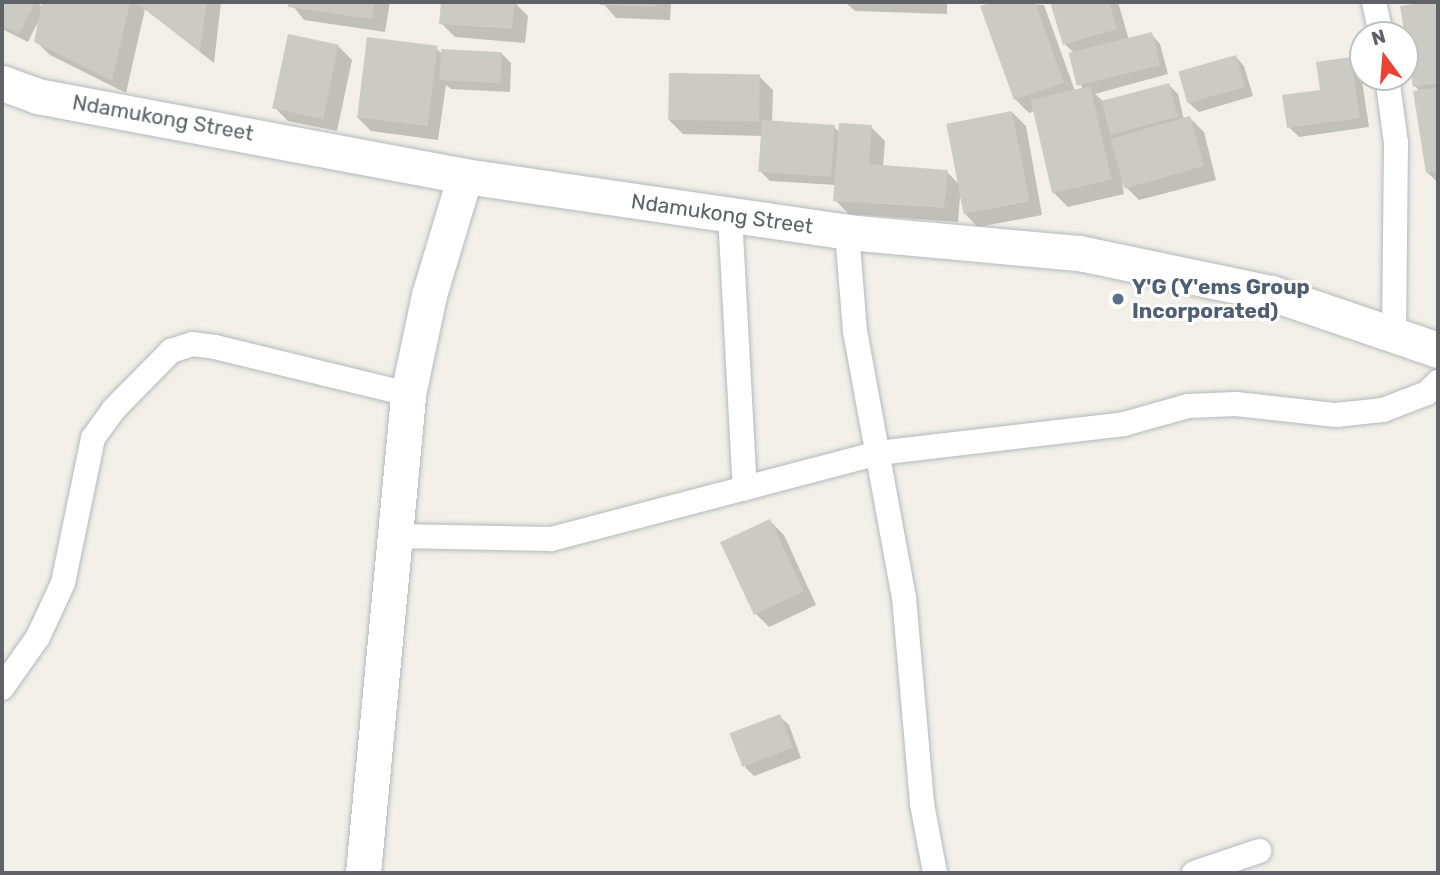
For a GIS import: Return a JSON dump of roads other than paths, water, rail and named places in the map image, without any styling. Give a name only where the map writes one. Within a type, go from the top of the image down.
[{"type":"main road","name":"Ndamukong Street","points":[[2,83],[37,96],[465,176],[847,232],[1079,253],[1271,293],[1438,350]]},
{"type":"main road","points":[[363,873],[408,394],[429,295],[465,176]]},
{"type":"street","points":[[1374,2],[1378,21]]},
{"type":"street","points":[[1389,91],[1396,143],[1395,336]]},
{"type":"street","points":[[730,215],[745,489]]},
{"type":"street","points":[[847,232],[855,331],[904,597],[922,804],[935,873]]},
{"type":"street","points":[[2,688],[38,637],[63,583],[93,438],[113,410],[171,351],[192,344],[215,346],[408,394]]},
{"type":"street","points":[[395,536],[551,539],[878,453],[1124,424],[1188,406],[1236,404],[1336,415],[1383,410],[1427,393],[1438,383]]},
{"type":"street","points":[[1194,873],[1259,851]]},
{"type":"place","name":"Y'G (Y'ems Group Incorporated)","points":[[1118,299]]}]
